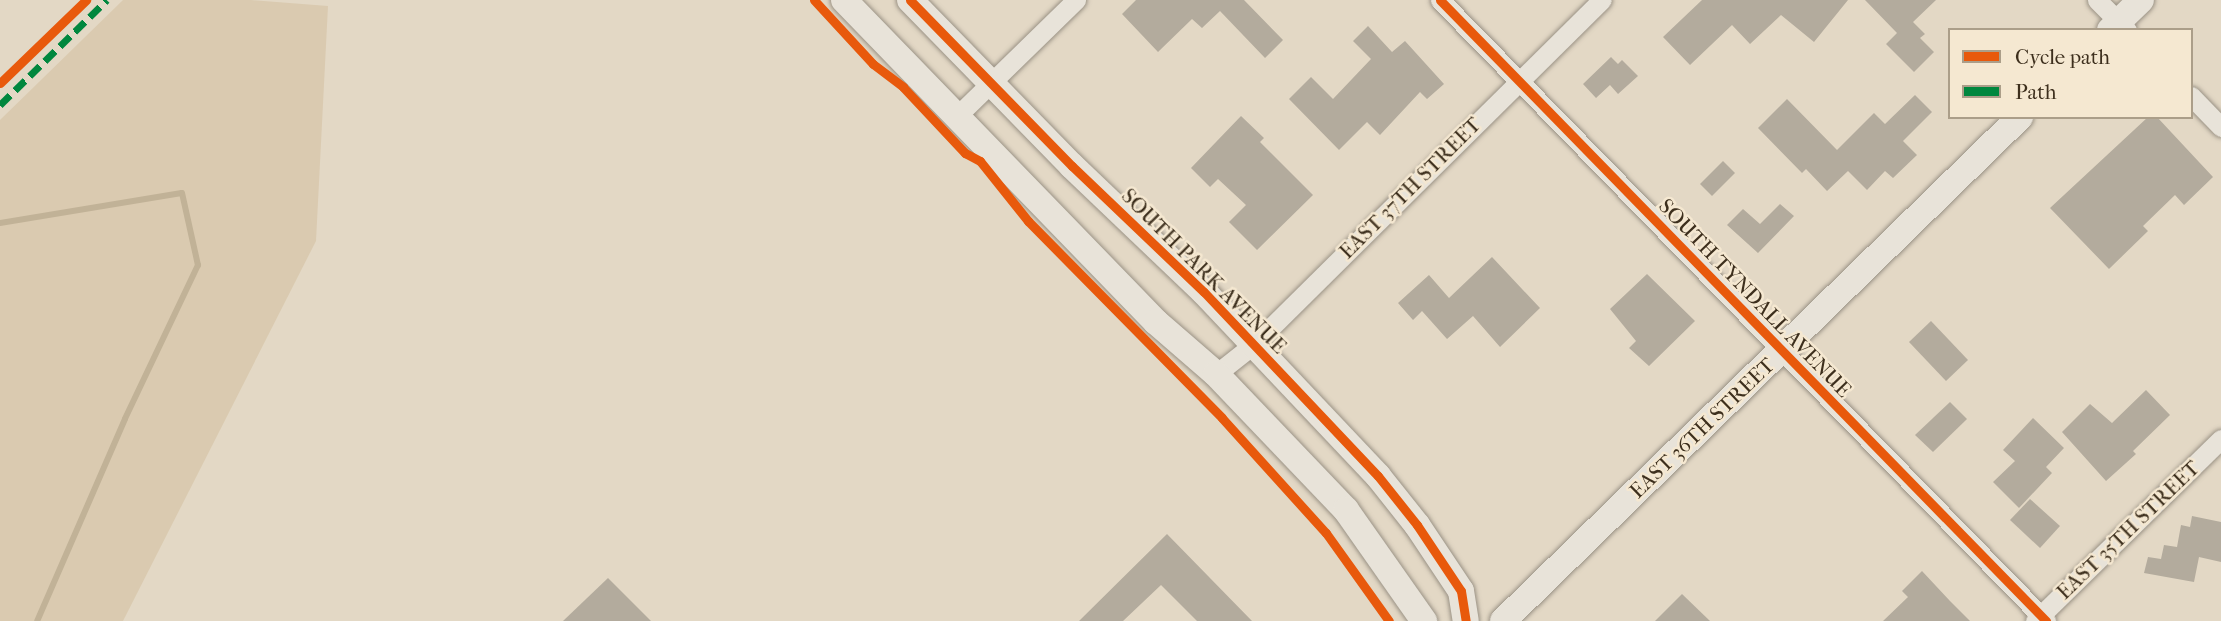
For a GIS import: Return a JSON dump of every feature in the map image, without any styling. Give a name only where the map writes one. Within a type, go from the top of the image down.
[{"type":"main road","points":[[844,0],[1156,322],[1216,374],[1346,510],[1424,621]]},
{"type":"main road","name":"SOUTH PARK AVENUE","points":[[910,0],[1254,344],[1378,476],[1417,525],[1461,591],[1466,621]]},
{"type":"main road","points":[[2118,27],[2141,0]]},
{"type":"main road","name":"EAST 36TH STREET","points":[[1503,621],[2018,119]]},
{"type":"street","points":[[958,115],[1076,0]]},
{"type":"street","name":"SOUTH TYNDALL AVENUE","points":[[1440,0],[2041,619]]},
{"type":"street","name":"EAST 37TH STREET","points":[[1216,374],[1254,344],[1602,0]]},
{"type":"street","points":[[2098,0],[2118,27]]},
{"type":"street","points":[[2193,98],[2221,127]]},
{"type":"street","name":"EAST 35TH STREET","points":[[2041,619],[2221,439]]},
{"type":"shaded area","points":[[123,0],[251,0],[328,6],[316,241],[123,621],[0,621],[0,120]]},
{"type":"building","points":[[1136,0],[1244,0],[1283,40],[1265,58],[1220,11],[1202,28],[1192,19],[1158,52],[1122,14]]},
{"type":"building","points":[[1702,0],[1848,0],[1814,42],[1781,15],[1750,44],[1732,25],[1690,65],[1663,37]]},
{"type":"building","points":[[1865,0],[1936,0],[1913,22],[1925,34],[1920,38],[1934,52],[1914,72],[1886,44],[1897,33]]},
{"type":"building","points":[[1368,26],[1392,52],[1405,41],[1444,84],[1427,99],[1420,92],[1380,135],[1367,122],[1339,150],[1289,99],[1311,77],[1333,99],[1371,59],[1353,41]]},
{"type":"building","points":[[1611,57],[1618,64],[1622,60],[1638,76],[1618,94],[1610,85],[1596,98],[1583,84]]},
{"type":"building","points":[[1915,95],[1932,112],[1903,141],[1917,155],[1893,178],[1885,171],[1867,190],[1848,171],[1827,191],[1806,169],[1802,173],[1758,128],[1787,99],[1837,150],[1874,113],[1885,124]]},
{"type":"building","points":[[1241,116],[1264,138],[1260,142],[1313,195],[1257,250],[1229,222],[1246,205],[1218,179],[1210,187],[1191,168]]},
{"type":"building","points":[[2146,119],[2159,119],[2213,177],[2184,205],[2175,195],[2143,226],[2148,231],[2109,269],[2050,208]]},
{"type":"building","points":[[1723,161],[1735,173],[1712,196],[1700,184]]},
{"type":"building","points":[[1780,204],[1794,216],[1758,253],[1727,225],[1743,209],[1760,224]]},
{"type":"building","points":[[1492,257],[1540,308],[1500,347],[1473,316],[1447,339],[1422,311],[1413,320],[1398,303],[1429,275],[1449,298]]},
{"type":"building","points":[[1647,274],[1695,321],[1649,366],[1629,348],[1636,341],[1610,309]]},
{"type":"building","points":[[1931,321],[1968,360],[1946,381],[1909,342]]},
{"type":"building","points":[[2146,390],[2170,415],[2133,451],[2136,454],[2106,481],[2062,432],[2090,404],[2112,423]]},
{"type":"building","points":[[1950,402],[1967,419],[1933,452],[1915,435]]},
{"type":"building","points":[[2033,418],[2064,448],[2046,467],[2052,473],[2019,508],[1993,482],[2015,461],[2003,450]]},
{"type":"building","points":[[2030,499],[2060,526],[2040,548],[2010,520]]},
{"type":"building","points":[[2192,516],[2221,522],[2221,562],[2199,557],[2194,582],[2144,573],[2148,557],[2161,559],[2164,545],[2177,547],[2181,525],[2190,527]]},
{"type":"building","points":[[1167,534],[1252,621],[1197,621],[1161,585],[1123,621],[1079,621]]},
{"type":"building","points":[[1922,571],[1970,621],[1883,621],[1908,597],[1902,591]]},
{"type":"building","points":[[608,578],[651,621],[563,621]]},
{"type":"building","points":[[1682,594],[1710,621],[1655,621]]},
{"type":"waterway","points":[[0,223],[182,193],[198,265],[125,419],[37,621]]},
{"type":"marked path","points":[[0,105],[107,0]]},
{"type":"cycle path","points":[[0,83],[86,0]]},
{"type":"cycle path","points":[[814,0],[873,64],[903,87],[965,153],[980,161],[1028,221],[1222,418],[1326,533],[1389,621]]},
{"type":"cycle path","points":[[910,0],[1072,166],[1204,292],[1378,476],[1417,525],[1461,591],[1466,621]]},
{"type":"cycle path","points":[[1440,0],[2046,621]]}]
